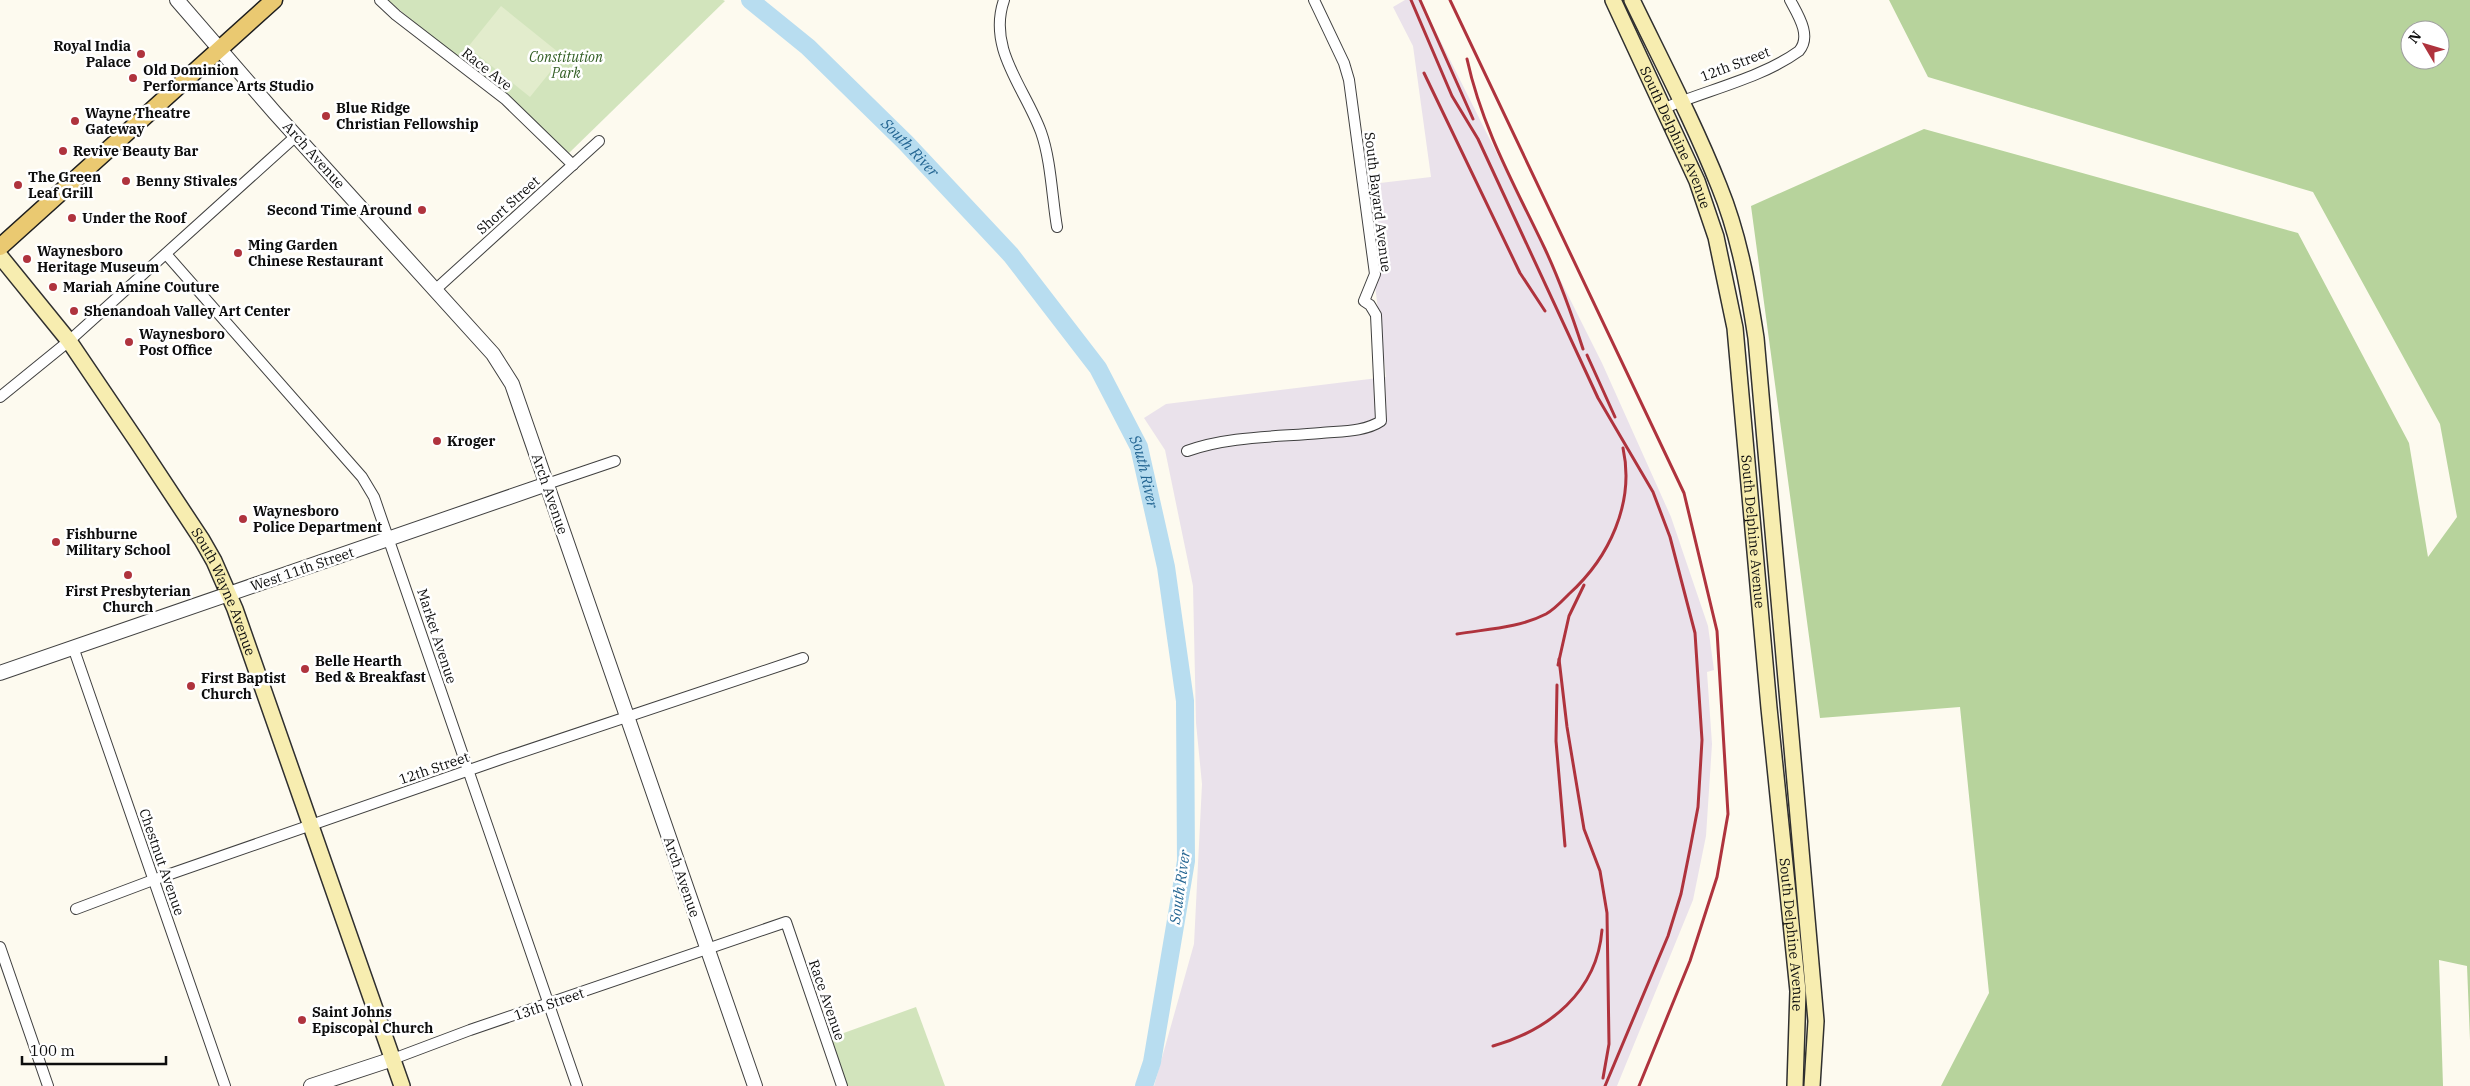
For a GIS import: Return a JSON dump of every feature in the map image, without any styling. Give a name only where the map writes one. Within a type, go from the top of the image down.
[{"type":"main road","points":[[0,247],[274,0]]},
{"type":"main road","name":"South Delphine Avenue","points":[[1613,0],[1698,181],[1716,237],[1736,328],[1769,708],[1798,991],[1795,1086]]},
{"type":"main road","name":"South Delphine Avenue","points":[[1632,0],[1720,187],[1742,262],[1756,338],[1816,1021],[1812,1086]]},
{"type":"main road","name":"South Wayne Avenue","points":[[0,256],[69,341],[202,540],[230,594],[402,1086]]},
{"type":"street","name":"Arch Avenue","points":[[177,0],[219,50],[503,367],[512,384],[755,1086]]},
{"type":"street","name":"Race Ave","points":[[380,0],[396,15],[505,99],[573,165]]},
{"type":"street","points":[[1004,0],[999,19],[1000,42],[1042,134],[1057,227]]},
{"type":"street","name":"South Bayard Avenue","points":[[1187,451],[1241,440],[1341,431],[1364,427],[1381,421],[1376,315],[1370,304],[1364,300],[1375,274],[1349,80],[1344,62],[1314,0]]},
{"type":"street","name":"12th Street","points":[[1665,108],[1734,83],[1793,56],[1804,46],[1804,36],[1801,22],[1790,0]]},
{"type":"street","points":[[0,397],[69,341],[296,136]]},
{"type":"street","name":"Short Street","points":[[435,290],[599,141]]},
{"type":"street","name":"Market Avenue","points":[[166,254],[362,477],[374,497],[577,1086]]},
{"type":"street","points":[[547,484],[615,460]]},
{"type":"street","name":"West 11th Street","points":[[0,673],[547,484]]},
{"type":"street","name":"Chestnut Avenue","points":[[73,648],[225,1086]]},
{"type":"street","name":"12th Street","points":[[76,909],[468,771],[803,658]]},
{"type":"street","name":"13th Street","points":[[311,1086],[786,922]]},
{"type":"street","name":"Race Avenue","points":[[786,922],[842,1086]]},
{"type":"street","points":[[0,947],[48,1086]]},
{"type":"shaded area","points":[[1405,0],[1420,0],[1602,363],[1671,517],[1708,626],[1714,670],[1707,672],[1712,744],[1706,836],[1693,900],[1617,1086],[1154,1086],[1194,944],[1202,784],[1196,723],[1193,586],[1165,450],[1144,418],[1166,404],[1386,377],[1363,185],[1431,177],[1413,46],[1393,7]]},
{"type":"green space","name":"Constitution Park","points":[[388,0],[723,0],[725,1],[569,153]]},
{"type":"green space","points":[[1889,0],[2470,0],[2470,1040],[2467,966],[2439,960],[2443,1086],[1941,1086],[1989,993],[1960,707],[1820,718],[1751,206],[1924,129],[2298,233],[2409,443],[2428,557],[2457,517],[2440,424],[2313,192],[1928,77]]},
{"type":"green space","points":[[501,6],[563,56],[530,97],[468,47]]},
{"type":"green space","points":[[916,1007],[945,1086],[844,1086],[827,1039]]},
{"type":"waterway","name":"South River","points":[[750,0],[808,47],[906,143],[1011,255],[1098,368],[1139,447],[1166,567],[1185,701],[1186,861],[1152,1062],[1144,1086]]},
{"type":"railway","points":[[1411,0],[1452,96],[1478,139],[1598,398],[1653,492],[1670,537],[1695,633],[1702,740],[1698,807],[1690,849],[1681,894],[1668,936],[1605,1086]]},
{"type":"railway","points":[[1420,0],[1473,119]]},
{"type":"railway","points":[[1450,0],[1684,493],[1717,631],[1728,814],[1717,877],[1690,961],[1639,1086]]},
{"type":"railway","points":[[1467,59],[1473,84],[1490,133],[1550,261],[1583,349]]},
{"type":"railway","points":[[1424,73],[1520,273],[1545,311]]},
{"type":"railway","points":[[1587,355],[1615,417]]},
{"type":"railway","points":[[1457,634],[1503,627],[1536,619],[1555,607],[1583,580],[1607,546],[1622,509],[1626,469],[1623,448]]},
{"type":"railway","points":[[1558,665],[1569,616],[1584,585]]},
{"type":"railway","points":[[1559,659],[1567,727],[1584,829],[1600,871],[1607,913],[1609,1044],[1603,1078]]},
{"type":"railway","points":[[1557,685],[1556,741],[1565,846]]},
{"type":"railway","points":[[1493,1046],[1533,1030],[1551,1019],[1567,1005],[1580,990],[1591,972],[1598,952],[1602,930]]},
{"type":"place","name":"Royal India Palace","points":[[141,54]]},
{"type":"place","name":"Old Dominion Performance Arts Studio","points":[[133,78]]},
{"type":"place","name":"Blue Ridge Christian Fellowship","points":[[326,116]]},
{"type":"place","name":"Wayne Theatre Gateway","points":[[75,121]]},
{"type":"place","name":"Revive Beauty Bar","points":[[63,151]]},
{"type":"place","name":"Benny Stivales","points":[[126,181]]},
{"type":"place","name":"The Green Leaf Grill","points":[[18,185]]},
{"type":"place","name":"Second Time Around","points":[[422,210]]},
{"type":"place","name":"Under the Roof","points":[[72,218]]},
{"type":"place","name":"Ming Garden Chinese Restaurant","points":[[238,253]]},
{"type":"place","name":"Waynesboro Heritage Museum","points":[[27,259]]},
{"type":"place","name":"Mariah Amine Couture","points":[[53,287]]},
{"type":"place","name":"Shenandoah Valley Art Center","points":[[74,311]]},
{"type":"place","name":"Waynesboro Post Office","points":[[129,342]]},
{"type":"place","name":"Kroger","points":[[437,441]]},
{"type":"place","name":"Waynesboro Police Department","points":[[243,519]]},
{"type":"place","name":"Fishburne Military School","points":[[56,542]]},
{"type":"place","name":"First Presbyterian Church","points":[[128,575]]},
{"type":"place","name":"Belle Hearth Bed & Breakfast","points":[[305,669]]},
{"type":"place","name":"First Baptist Church","points":[[191,686]]},
{"type":"place","name":"Saint Johns Episcopal Church","points":[[302,1020]]}]
